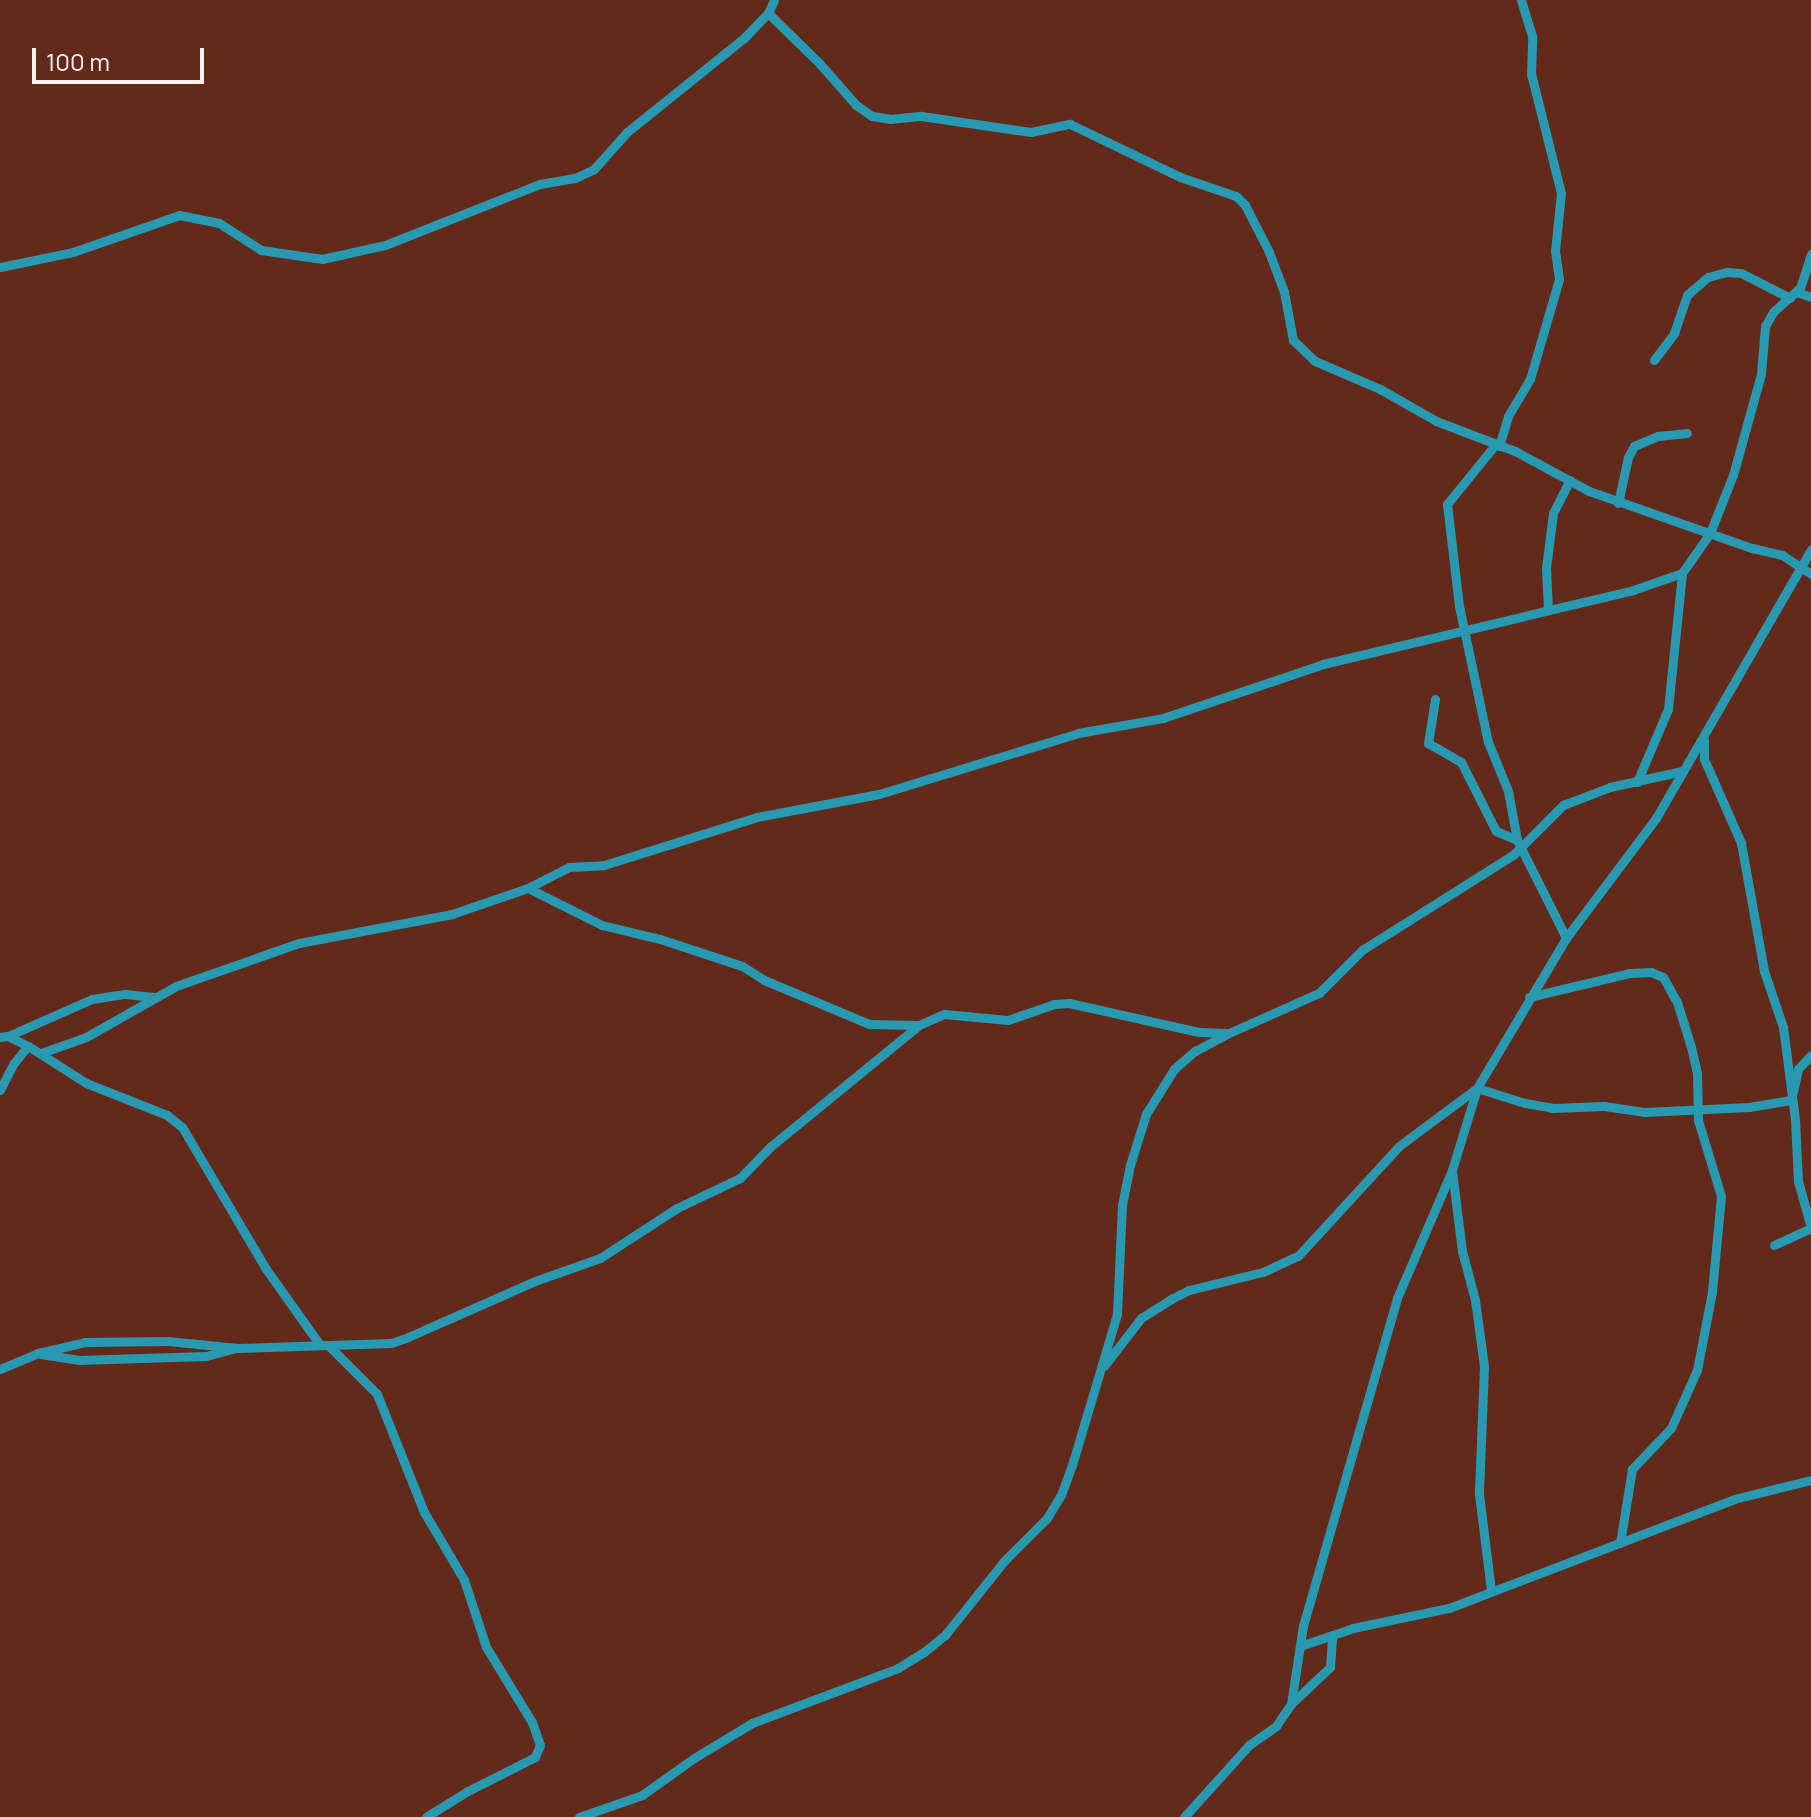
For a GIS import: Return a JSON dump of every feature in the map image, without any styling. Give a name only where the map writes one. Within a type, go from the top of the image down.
[{"type":"street","points":[[0,267],[73,252],[179,215],[219,223],[261,250],[307,257],[322,259],[385,245],[540,184],[575,178],[594,169],[627,132],[720,59],[768,13],[774,0]]},
{"type":"street","points":[[1521,0],[1532,36],[1531,74],[1561,193],[1555,251],[1559,279],[1530,379],[1508,416],[1497,445],[1447,504],[1464,630],[1488,742],[1508,791],[1519,843],[1566,938]]},
{"type":"street","points":[[768,13],[856,105],[872,116],[890,119],[921,116],[1031,132],[1070,124],[1180,177],[1236,196],[1245,205],[1269,252],[1284,292],[1288,326],[1302,352],[1380,389],[1436,421],[1497,445],[1618,503],[1649,510],[1782,555],[1807,570]]},
{"type":"street","points":[[1637,782],[1668,709],[1682,573],[1710,533],[1749,425],[1761,374],[1765,326],[1773,312],[1793,295],[1811,254]]},
{"type":"street","points":[[1654,360],[1674,333],[1687,295],[1708,277],[1727,272],[1741,273],[1793,295],[1811,297]]},
{"type":"street","points":[[1618,503],[1634,446],[1658,436],[1687,433]]},
{"type":"street","points":[[1548,610],[1546,568],[1553,513],[1570,480]]},
{"type":"street","points":[[1291,1704],[1303,1645],[1303,1626],[1397,1298],[1452,1170],[1477,1088],[1566,938],[1630,855],[1704,739],[1807,570],[1811,550]]},
{"type":"street","points":[[41,1053],[86,1037],[154,997],[208,973],[299,943],[420,922],[528,888],[574,866],[604,865],[757,817],[879,794],[1078,733],[1163,718],[1323,664],[1650,586],[1682,573]]},
{"type":"street","points":[[1435,699],[1428,743],[1461,762],[1496,831],[1519,843]]},
{"type":"street","points":[[1704,739],[1704,759],[1732,820],[1747,867],[1761,957],[1783,1027],[1798,1181],[1811,1228],[1774,1245]]},
{"type":"street","points":[[579,1817],[642,1795],[694,1758],[752,1723],[898,1668],[934,1644],[1055,1507],[1072,1465],[1117,1314],[1122,1205],[1146,1114],[1174,1069],[1195,1051],[1229,1033],[1319,993],[1362,950],[1482,876],[1563,805],[1610,787],[1682,771]]},
{"type":"street","points":[[528,888],[602,925],[660,939],[742,966],[764,980],[869,1024],[919,1025]]},
{"type":"street","points":[[1529,997],[1628,973],[1657,973],[1672,990],[1691,1047],[1697,1073],[1698,1110],[1722,1204],[1697,1370],[1671,1428],[1632,1469],[1620,1543]]},
{"type":"street","points":[[4,1037],[92,999],[125,994],[154,997]]},
{"type":"street","points":[[0,1369],[38,1353],[85,1342],[168,1341],[238,1348],[391,1343],[600,1258],[677,1208],[747,1173],[770,1147],[919,1025],[944,1014],[1008,1020],[1062,1003],[1199,1032],[1229,1033]]},
{"type":"street","points":[[4,1037],[41,1053],[86,1083],[167,1115],[182,1127],[266,1269],[324,1345],[377,1394],[424,1512],[464,1580],[486,1647],[532,1722],[540,1745],[535,1757],[466,1792],[426,1817]]},
{"type":"street","points":[[0,1090],[11,1067],[28,1046]]},
{"type":"street","points":[[1791,1100],[1798,1069],[1811,1055]]},
{"type":"street","points":[[1477,1088],[1552,1108],[1698,1110],[1791,1100]]},
{"type":"street","points":[[1101,1368],[1141,1318],[1171,1299],[1189,1290],[1263,1272],[1298,1256],[1399,1146],[1477,1088]]},
{"type":"street","points":[[1452,1170],[1462,1251],[1475,1300],[1484,1367],[1479,1494],[1491,1591]]},
{"type":"street","points":[[38,1353],[65,1359],[94,1359],[206,1356],[238,1348]]},
{"type":"street","points":[[1303,1645],[1332,1635],[1424,1615],[1734,1499],[1811,1480]]},
{"type":"street","points":[[1184,1817],[1249,1745],[1276,1726],[1291,1704],[1330,1667],[1332,1635]]}]
